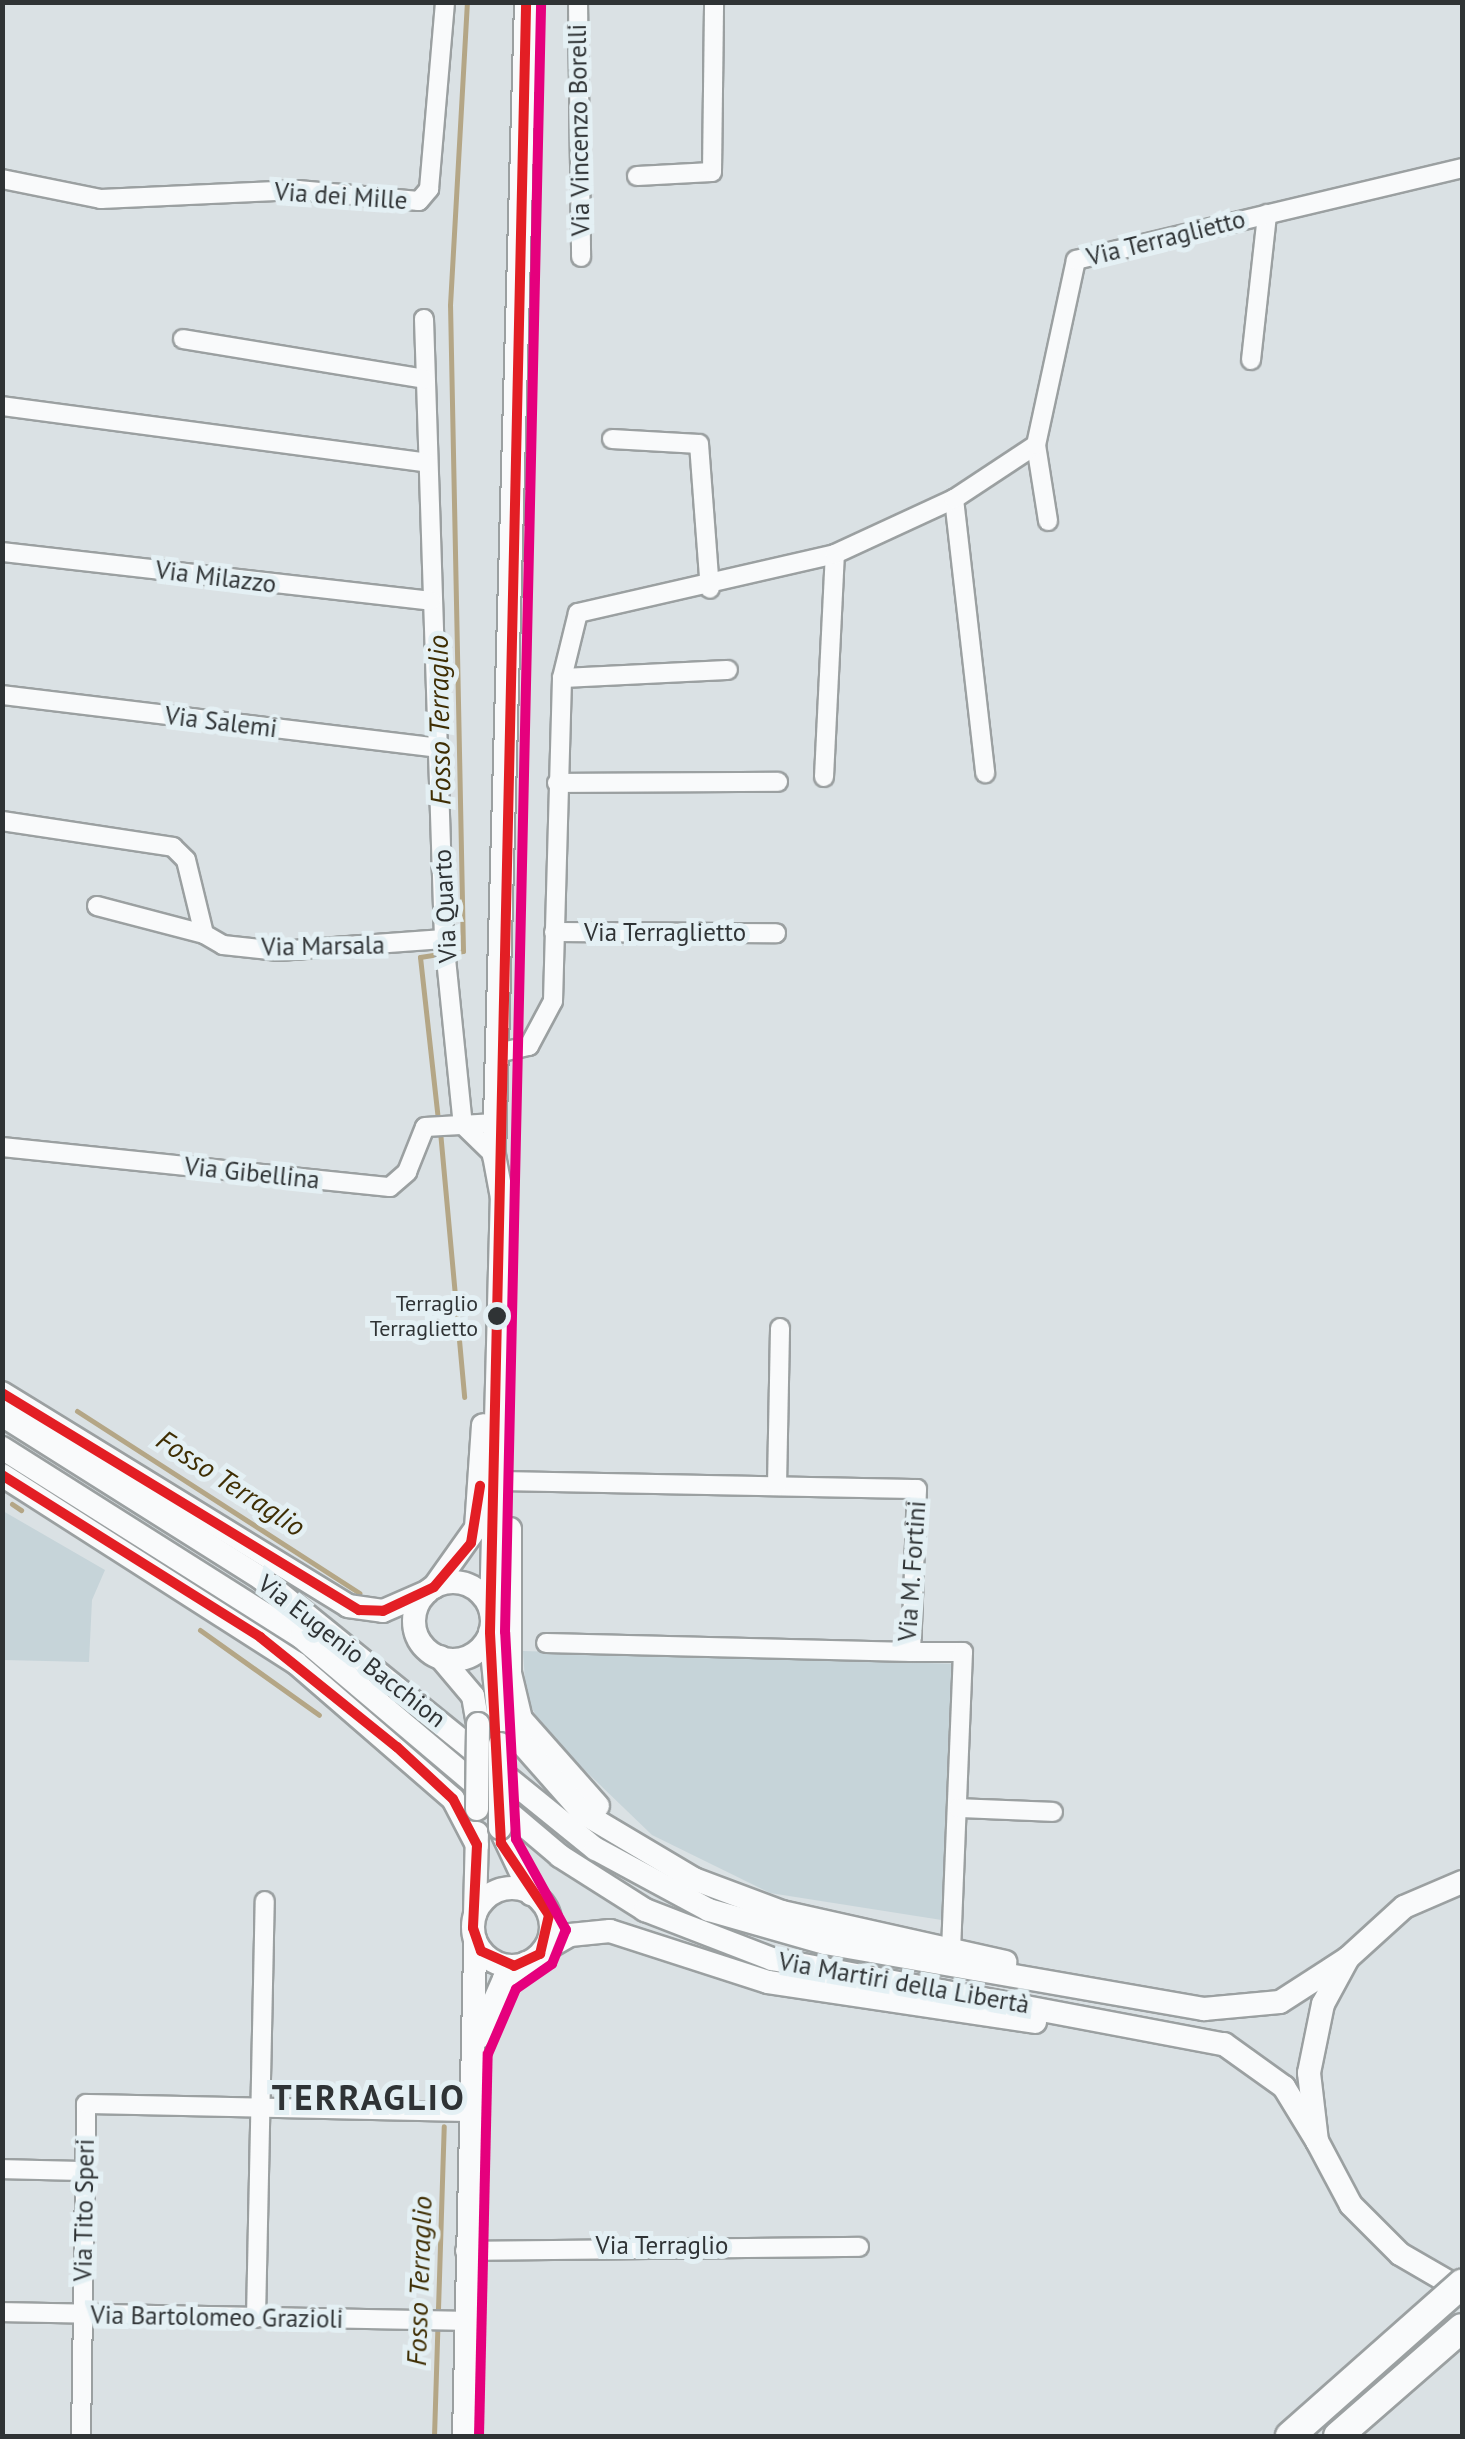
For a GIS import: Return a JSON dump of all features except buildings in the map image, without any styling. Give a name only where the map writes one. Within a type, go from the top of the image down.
[{"type":"highway","points":[[1290,2436],[1462,2288]]},
{"type":"highway","points":[[1338,2436],[1462,2328]]},
{"type":"main road","points":[[526,2],[495,1166],[476,1528],[430,1589],[415,1631],[473,1696],[493,1738],[531,1894],[550,1922],[535,1956]]},
{"type":"main road","points":[[473,2050],[477,1844],[493,1738],[491,1622],[497,1481],[495,1166]]},
{"type":"main road","points":[[2,1394],[348,1606],[382,1611],[430,1589],[472,1587],[491,1622]]},
{"type":"main road","name":"Via Eugenio Bacchion","points":[[2,1416],[262,1579],[451,1728],[493,1738]]},
{"type":"main road","name":"Via Eugenio Bacchion","points":[[2,1448],[252,1603],[448,1762],[483,1803]]},
{"type":"main road","points":[[2,1475],[296,1663],[453,1800],[477,1844]]},
{"type":"main road","points":[[497,1481],[510,1531],[510,1673],[521,1719],[547,1757],[651,1856]]},
{"type":"main road","points":[[440,1658],[471,1656],[491,1622]]},
{"type":"main road","points":[[493,1738],[562,1794],[651,1856],[782,1912],[951,1946],[1074,1988]]},
{"type":"main road","name":"Via Martiri della Libertà","points":[[493,1738],[522,1790],[620,1866],[709,1910],[780,1934],[1204,2009],[1261,2007],[1311,1987],[1404,1907],[1462,1882]]},
{"type":"main road","name":"Via Martiri della Libertà","points":[[483,1803],[512,1827],[609,1890],[726,1945],[1201,2036],[1247,2056],[1284,2088],[1375,2233],[1462,2288]]},
{"type":"main road","points":[[476,1914],[502,1890],[531,1894]]},
{"type":"main road","points":[[464,2436],[458,2321],[465,2251],[455,2112],[473,2050],[504,1979],[535,1956],[570,1934],[610,1930],[711,1967],[873,2002],[1037,2022],[1108,2020]]},
{"type":"main road","points":[[476,1941],[496,1963],[535,1956]]},
{"type":"main road","points":[[1317,2141],[1313,2038],[1348,1958]]},
{"type":"street","name":"Via dei Mille","points":[[2,178],[100,198],[298,190],[420,201],[429,188],[445,2]]},
{"type":"street","name":"Via Vincenzo Borelli","points":[[578,2],[580,256]]},
{"type":"street","points":[[637,176],[712,172],[714,2]]},
{"type":"street","name":"Via Terraglietto","points":[[1048,520],[1036,445],[1076,260],[1462,168]]},
{"type":"street","name":"Via Terraglietto","points":[[1251,360],[1267,214]]},
{"type":"street","name":"Via Quarto","points":[[424,320],[443,947],[457,1125]]},
{"type":"street","points":[[183,339],[425,379]]},
{"type":"street","points":[[2,406],[427,463]]},
{"type":"street","points":[[612,440],[698,444],[710,589]]},
{"type":"street","name":"Via Terraglietto","points":[[498,1052],[529,1046],[548,1024],[562,678],[578,613],[710,589],[834,554],[954,498],[1036,445]]},
{"type":"street","points":[[954,498],[985,773]]},
{"type":"street","name":"Via Milazzo","points":[[2,552],[430,602]]},
{"type":"street","points":[[824,777],[834,554]]},
{"type":"street","points":[[562,678],[728,670]]},
{"type":"street","name":"Via Salemi","points":[[2,695],[439,748]]},
{"type":"street","points":[[557,783],[778,782]]},
{"type":"street","points":[[2,821],[173,848],[186,860],[204,934]]},
{"type":"street","name":"Via Marsala","points":[[97,906],[279,950],[410,943],[443,947]]},
{"type":"street","name":"Via Terraglietto","points":[[554,932],[776,932]]},
{"type":"street","name":"Via Gibellina","points":[[2,1147],[390,1188],[431,1126],[496,1123]]},
{"type":"street","points":[[457,1125],[495,1166]]},
{"type":"street","points":[[777,1486],[780,1328]]},
{"type":"street","name":"Via M. Fortini","points":[[497,1481],[917,1489],[911,1652],[546,1644]]},
{"type":"street","points":[[911,1652],[963,1652],[951,1946]]},
{"type":"street","points":[[958,1808],[1054,1812]]},
{"type":"street","points":[[256,2318],[265,1901]]},
{"type":"street","name":"Via Tito Speri","points":[[81,2436],[86,2104],[260,2109]]},
{"type":"street","points":[[260,2109],[455,2112]]},
{"type":"street","points":[[2,2169],[84,2172]]},
{"type":"street","name":"Via Terraglio","points":[[465,2251],[859,2247]]},
{"type":"street","name":"Via Bartolomeo Grazioli","points":[[2,2312],[458,2321]]},
{"type":"shaded area","points":[[3,1511],[105,1570],[92,1600],[89,1662],[3,1660]]},
{"type":"shaded area","points":[[523,1651],[959,1664],[948,1921],[770,1893],[652,1835],[543,1730],[526,1696]]},
{"type":"waterway","name":"Fosso Terraglio","points":[[451,953],[463,951],[450,305],[467,2]]},
{"type":"waterway","name":"Fosso Terraglio","points":[[438,1120],[420,957],[440,954]]},
{"type":"waterway","name":"Fosso Terraglio","points":[[440,1131],[464,1397]]},
{"type":"waterway","name":"Fosso Terraglio","points":[[77,1411],[359,1593]]},
{"type":"waterway","name":"Fosso Terraglio","points":[[12,1504],[21,1510]]},
{"type":"waterway","name":"Fosso Terraglio","points":[[200,1630],[319,1715]]},
{"type":"waterway","name":"Fosso Terraglio","points":[[434,2436],[444,2126]]},
{"type":"transit line","points":[[2,1475],[260,1637],[397,1747],[453,1799],[477,1845],[473,1928],[481,1951],[514,1966],[540,1954],[549,1915],[501,1843],[490,1632],[526,2]]},
{"type":"transit line","points":[[479,2436],[488,2054],[516,1989],[552,1964],[566,1930],[516,1839],[505,1632],[541,2]]},
{"type":"transit line","points":[[2,1393],[359,1610],[383,1611],[434,1587],[471,1543],[480,1486]]},
{"type":"place","name":"Terraglio Terraglietto","points":[[497,1316]]},
{"type":"district","name":"TERRAGLIO","points":[[369,2097]]}]
